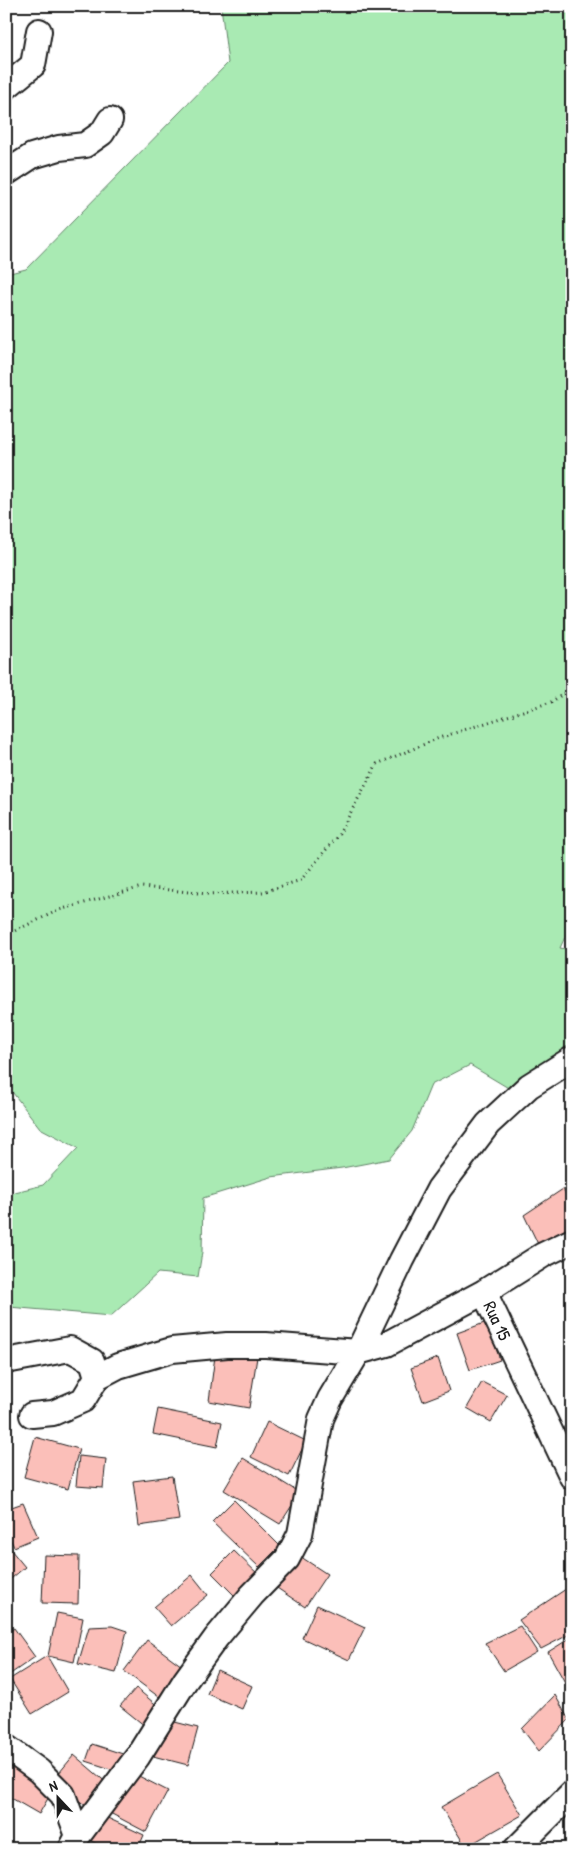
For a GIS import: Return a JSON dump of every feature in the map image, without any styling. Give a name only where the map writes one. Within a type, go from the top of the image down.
[{"type":"street","points":[[6,87],[34,65],[39,31]]},
{"type":"street","points":[[6,173],[32,156],[59,148],[85,144],[102,133],[110,120]]},
{"type":"street","points":[[74,1842],[138,1756],[185,1680],[216,1638],[252,1595],[287,1559],[300,1534],[321,1419],[358,1352],[402,1260],[439,1189],[488,1124],[529,1086],[572,1059]]},
{"type":"street","points":[[484,1292],[543,1255],[572,1242]]},
{"type":"street","name":"Rua 15","points":[[97,1377],[118,1366],[172,1350],[200,1347],[266,1345],[358,1352],[388,1344],[484,1292],[572,1477]]},
{"type":"street","points":[[6,1362],[70,1349],[92,1361],[97,1377],[83,1400],[53,1413],[32,1415]]},
{"type":"street","points":[[6,1747],[39,1771],[63,1795],[74,1842]]},
{"type":"street","points":[[516,1849],[572,1793]]},
{"type":"path","points":[[6,935],[59,910],[142,887],[207,894],[263,892],[301,880],[339,834],[378,764],[439,738],[551,702],[572,688]]},
{"type":"green space","points":[[221,6],[572,6],[572,574],[567,578],[572,646],[572,922],[560,948],[572,950],[572,1048],[557,1055],[515,1092],[470,1065],[431,1085],[412,1131],[389,1159],[342,1168],[271,1177],[203,1198],[202,1252],[198,1277],[158,1273],[111,1316],[6,1308],[6,1198],[15,1192],[43,1185],[78,1148],[40,1128],[6,1084],[6,274],[26,269],[228,63]]},
{"type":"building","points":[[563,1189],[572,1206],[572,1226],[538,1244],[524,1215]]},
{"type":"building","points":[[487,1322],[500,1360],[470,1370],[457,1333]]},
{"type":"building","points":[[215,1356],[257,1357],[249,1408],[209,1401]]},
{"type":"building","points":[[438,1358],[449,1391],[423,1401],[411,1368]]},
{"type":"building","points":[[482,1382],[507,1395],[491,1422],[467,1408]]},
{"type":"building","points":[[158,1409],[222,1422],[217,1447],[153,1434]]},
{"type":"building","points":[[267,1422],[306,1441],[289,1476],[251,1457]]},
{"type":"building","points":[[35,1437],[79,1449],[68,1489],[24,1477]]},
{"type":"building","points":[[79,1456],[106,1459],[103,1488],[76,1486]]},
{"type":"building","points":[[243,1458],[300,1493],[280,1524],[224,1490]]},
{"type":"building","points":[[172,1476],[179,1520],[139,1526],[133,1481]]},
{"type":"building","points":[[234,1500],[280,1546],[259,1567],[212,1522]]},
{"type":"building","points":[[23,1503],[38,1537],[14,1547],[6,1530],[6,1509]]},
{"type":"building","points":[[6,1544],[25,1567],[6,1583]]},
{"type":"building","points":[[234,1551],[261,1577],[239,1600],[212,1573]]},
{"type":"building","points":[[44,1555],[79,1556],[78,1604],[42,1603]]},
{"type":"building","points":[[298,1555],[327,1574],[305,1607],[277,1588]]},
{"type":"building","points":[[192,1575],[208,1595],[171,1626],[154,1607]]},
{"type":"building","points":[[572,1585],[572,1633],[541,1649],[519,1620]]},
{"type":"building","points":[[317,1605],[365,1627],[349,1660],[302,1638]]},
{"type":"building","points":[[57,1613],[83,1618],[74,1662],[48,1656]]},
{"type":"building","points":[[112,1626],[127,1631],[116,1673],[78,1664],[89,1627]]},
{"type":"building","points":[[520,1626],[537,1652],[504,1671],[485,1643]]},
{"type":"building","points":[[14,1628],[35,1657],[6,1677],[6,1634]]},
{"type":"building","points":[[572,1637],[572,1683],[567,1686],[548,1652]]},
{"type":"building","points":[[147,1640],[182,1666],[159,1697],[124,1671]]},
{"type":"building","points":[[47,1656],[68,1692],[32,1714],[10,1679]]},
{"type":"building","points":[[217,1670],[252,1686],[242,1709],[207,1694]]},
{"type":"building","points":[[136,1688],[160,1708],[145,1726],[120,1706]]},
{"type":"building","points":[[555,1695],[569,1720],[539,1751],[522,1729]]},
{"type":"building","points":[[171,1721],[198,1728],[188,1765],[149,1755],[154,1733],[167,1736]]},
{"type":"building","points":[[92,1744],[126,1755],[120,1772],[86,1761]]},
{"type":"building","points":[[74,1755],[108,1784],[88,1808],[54,1779]]},
{"type":"building","points":[[6,1760],[54,1788],[39,1814],[6,1795]]},
{"type":"building","points":[[131,1772],[168,1791],[146,1832],[110,1813]]},
{"type":"building","points":[[497,1774],[522,1815],[466,1847],[441,1807]]},
{"type":"building","points":[[99,1814],[144,1835],[138,1849],[107,1849],[87,1839]]}]
